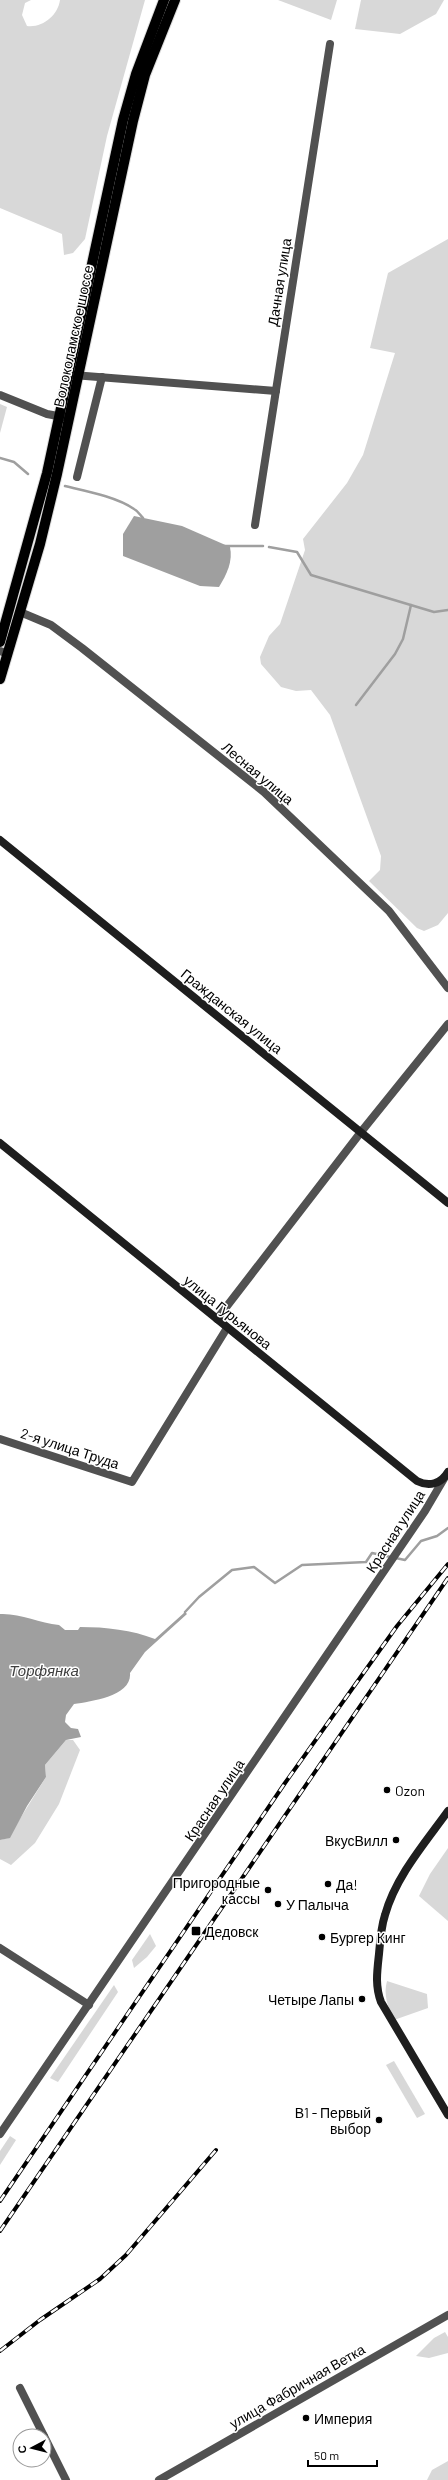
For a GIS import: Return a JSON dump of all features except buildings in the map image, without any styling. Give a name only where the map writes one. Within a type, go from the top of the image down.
[{"type":"main road","name":"Волоколамское шоссе","points":[[74,375],[123,120],[136,74],[164,0]]},
{"type":"main road","name":"Волоколамское шоссе","points":[[0,679],[4,652],[20,612],[40,544],[74,375],[133,121],[145,76],[174,0]]},
{"type":"main road","name":"Волоколамское шоссе","points":[[0,642],[65,417]]},
{"type":"street","name":"Дачная улица","points":[[255,525],[330,44]]},
{"type":"street","points":[[74,375],[276,391]]},
{"type":"street","points":[[77,477],[102,377]]},
{"type":"street","points":[[0,395],[27,407],[65,417]]},
{"type":"street","name":"Лесная улица","points":[[20,612],[51,625],[264,792],[389,911],[448,988]]},
{"type":"street","name":"Гражданская улица","points":[[0,840],[448,1203]]},
{"type":"street","points":[[217,1319],[361,1132],[448,1024]]},
{"type":"street","name":"улица Гурьянова","points":[[0,1143],[417,1481],[429,1484],[446,1475]]},
{"type":"street","name":"2-я улица Труда","points":[[0,1439],[132,1482],[227,1328]]},
{"type":"street","name":"Красная улица","points":[[0,2134],[416,1524],[446,1475]]},
{"type":"street","points":[[448,1811],[410,1864],[390,1900],[384,1916],[377,1968],[376,1988],[381,2002],[448,2116]]},
{"type":"street","points":[[0,1948],[89,2005]]},
{"type":"street","name":"улица Фабричная Ветка","points":[[159,2480],[448,2315]]},
{"type":"street","points":[[20,2388],[40,2428]]},
{"type":"street","points":[[52,2452],[66,2480]]},
{"type":"shaded area","points":[[0,0],[31,0],[25,3],[22,15],[27,26],[33,26],[44,23],[49,19],[59,6],[60,0],[145,0],[107,136],[85,239],[73,253],[64,255],[62,234],[0,208]]},
{"type":"shaded area","points":[[278,0],[337,0],[331,20]]},
{"type":"shaded area","points":[[361,0],[444,0],[436,14],[400,34],[355,29]]},
{"type":"shaded area","points":[[448,239],[448,913],[438,925],[424,931],[417,928],[369,881],[380,870],[381,856],[330,715],[311,690],[296,691],[281,687],[261,664],[260,657],[269,636],[280,624],[305,550],[303,539],[347,483],[363,455],[395,353],[370,348],[388,273]]},
{"type":"shaded area","points":[[0,404],[7,407],[0,433]]},
{"type":"shaded area","points":[[66,1740],[73,1740],[80,1750],[59,1804],[35,1843],[11,1865],[0,1859],[0,1840],[8,1838],[46,1777],[45,1765]]},
{"type":"shaded area","points":[[448,1848],[448,1921],[419,1896],[430,1874]]},
{"type":"shaded area","points":[[150,1934],[156,1946],[147,1957],[134,1968],[132,1960]]},
{"type":"shaded area","points":[[387,1981],[427,1994],[428,2008],[394,2020],[388,2006],[386,1996]]},
{"type":"shaded area","points":[[114,1985],[118,1992],[58,2082],[50,2078]]},
{"type":"shaded area","points":[[394,2061],[425,2114],[417,2118],[386,2065]]},
{"type":"shaded area","points":[[10,2136],[16,2140],[0,2165],[0,2151]]},
{"type":"shaded area","points":[[445,2332],[448,2337],[448,2353],[429,2358],[416,2356],[434,2338]]},
{"type":"shaded area","points":[[448,2461],[448,2480],[427,2480],[432,2470]]},
{"type":"water","points":[[134,516],[182,526],[230,547],[231,557],[229,567],[219,587],[200,586],[123,556],[123,534]]},
{"type":"water","name":"Торфянка","points":[[185,1612],[187,1614],[145,1652],[130,1673],[129,1681],[125,1687],[110,1696],[74,1704],[66,1715],[65,1722],[71,1728],[78,1729],[81,1737],[66,1740],[45,1765],[46,1777],[27,1806],[10,1838],[0,1840],[0,1614],[15,1615],[59,1625],[65,1630],[78,1630],[80,1627],[109,1628],[137,1633],[155,1639]]},
{"type":"waterway","points":[[0,458],[14,462],[28,474]]},
{"type":"waterway","points":[[65,486],[119,501],[138,512],[143,518]]},
{"type":"waterway","points":[[223,546],[263,546]]},
{"type":"waterway","points":[[269,547],[297,552],[311,575],[434,612],[448,610]]},
{"type":"waterway","points":[[356,705],[395,654],[403,639],[411,605]]},
{"type":"waterway","points":[[185,1612],[199,1597],[232,1570],[254,1567],[275,1583],[302,1565],[366,1562],[372,1553],[405,1560],[421,1541],[437,1536],[448,1528]]},
{"type":"railway","points":[[0,2201],[285,1783],[397,1626],[448,1564]]},
{"type":"railway","points":[[0,2231],[448,1578]]},
{"type":"railway","points":[[0,2351],[40,2320],[100,2279],[126,2255],[216,2150]]},
{"type":"place","name":"Ozon","points":[[387,1790]]},
{"type":"place","name":"ВкусВилл","points":[[396,1840]]},
{"type":"place","name":"Да!","points":[[328,1884]]},
{"type":"place","name":"Пригородные кассы","points":[[268,1890]]},
{"type":"place","name":"У Палыча","points":[[278,1904]]},
{"type":"place","name":"Дедовск","points":[[196,1931]]},
{"type":"place","name":"Бургер Кинг","points":[[322,1937]]},
{"type":"place","name":"Четыре Лапы","points":[[362,1999]]},
{"type":"place","name":"В1 - Первый выбор","points":[[379,2120]]},
{"type":"place","name":"Империя","points":[[306,2418]]}]
